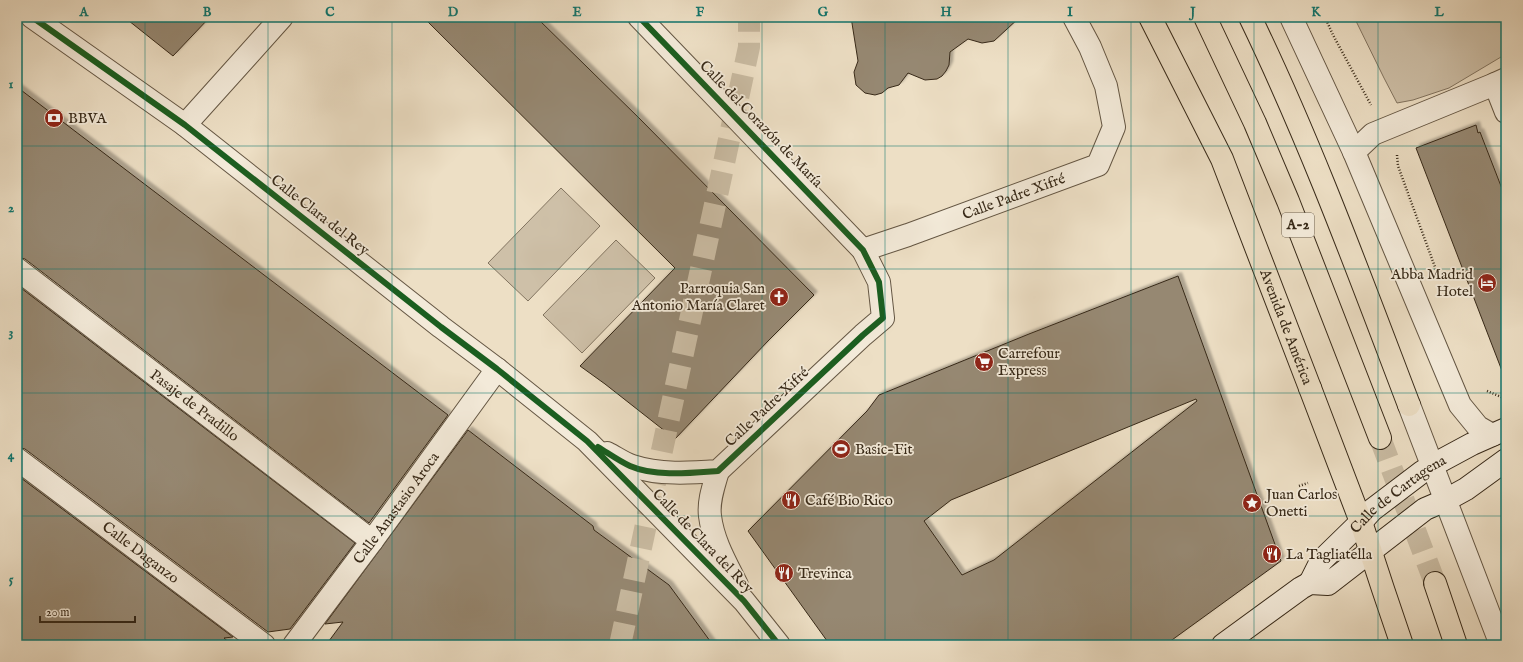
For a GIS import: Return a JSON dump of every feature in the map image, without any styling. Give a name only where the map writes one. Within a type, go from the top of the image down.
[{"type":"main road","name":"Avenida de América","points":[[1150,17],[1222,159],[1362,522],[1402,645]]},
{"type":"main road","name":"A-2","points":[[1205,17],[1255,123],[1288,201],[1380,438]]},
{"type":"main road","points":[[1250,17],[1279,78],[1314,160],[1409,405]]},
{"type":"main road","points":[[1435,583],[1456,645]]},
{"type":"street","name":"Calle Clara del Rey","points":[[32,17],[185,125],[587,441]]},
{"type":"street","points":[[185,125],[282,17]]},
{"type":"street","name":"Calle del Corazón de María","points":[[639,17],[863,250]]},
{"type":"street","name":"Calle Padre Xifré","points":[[718,471],[883,318],[880,282],[863,250],[908,235],[1098,165],[1114,127],[1106,86],[1090,47],[1074,17]]},
{"type":"street","points":[[1291,17],[1354,152],[1460,405],[1478,427],[1499,432]]},
{"type":"street","points":[[1354,152],[1373,134],[1501,82],[1506,112]]},
{"type":"street","name":"Pasaje de Pradillo","points":[[17,269],[372,541]]},
{"type":"street","name":"Calle Anastasio Aroca","points":[[294,645],[372,541],[497,369]]},
{"type":"street","points":[[1409,405],[1501,645]]},
{"type":"street","name":"Calle de Cartagena","points":[[1499,432],[1472,444],[1433,465],[1372,510],[1362,522],[1321,561],[1310,583],[1328,584],[1425,509],[1466,489],[1506,460]]},
{"type":"street","points":[[587,441],[630,466],[651,472],[689,473],[718,471]]},
{"type":"street","name":"Calle de Clara del Rey","points":[[587,441],[744,601],[778,645]]},
{"type":"street","name":"Calle Daganzo","points":[[17,459],[264,645]]},
{"type":"street","name":"Calle de Clara del Rey","points":[[718,471],[712,491],[710,515],[715,537],[744,601]]},
{"type":"street","points":[[1223,645],[1300,588],[1310,583]]},
{"type":"path","points":[[1325,17],[1333,35],[1373,108],[1395,125],[1398,166],[1442,285]]},
{"type":"path","points":[[1483,386],[1488,392],[1506,399]]},
{"type":"path","points":[[1299,486],[1308,483]]},
{"type":"shaded area","points":[[1354,17],[1506,17],[1506,54],[1449,88],[1413,100],[1397,103]]},
{"type":"shaded area","points":[[561,188],[600,226],[528,301],[488,263]]},
{"type":"shaded area","points":[[616,240],[655,278],[582,353],[543,315]]},
{"type":"building","points":[[124,17],[210,17],[173,56]]},
{"type":"building","points":[[423,17],[536,17],[639,118],[814,295],[675,439],[580,366],[675,268]]},
{"type":"building","points":[[851,17],[1020,17],[994,41],[982,43],[968,39],[950,52],[949,65],[942,76],[937,79],[925,80],[908,73],[899,85],[888,88],[882,93],[875,95],[865,93],[856,85],[854,72],[858,61]]},
{"type":"building","points":[[17,87],[448,415],[369,523],[25,259],[17,257]]},
{"type":"building","name":"Abba Madrid Hotel","points":[[1476,125],[1506,199],[1506,376],[1504,376],[1416,148]]},
{"type":"building","points":[[1178,276],[1281,561],[1165,645],[830,645],[748,531],[867,411],[879,395],[1029,334]],"holes":[[[1196,399],[1197,401],[994,560],[962,575],[924,521],[951,500]]]},
{"type":"building","points":[[17,285],[355,543],[290,629],[268,632],[25,449],[17,447]]},
{"type":"building","points":[[468,430],[593,526],[594,530],[669,585],[713,645],[326,645],[343,622],[325,624]]},
{"type":"building","points":[[17,475],[233,637],[224,638],[232,645],[17,645]]},
{"type":"tunnel","points":[[620,645],[749,47],[749,17]]},
{"type":"tunnel","points":[[1380,438],[1435,583]]},
{"type":"cycle path","points":[[32,17],[185,125],[587,441],[744,601],[779,645]]},
{"type":"cycle path","points":[[598,447],[630,466],[650,472],[696,473],[718,471],[883,318],[879,282],[863,250],[639,17]]},
{"type":"place","name":"BBVA","points":[[54,118]]},
{"type":"place","name":"Abba Madrid Hotel","points":[[1487,283]]},
{"type":"place","name":"Parroquia San Antonio María Claret","points":[[779,297]]},
{"type":"place","name":"Carrefour Express","points":[[984,362]]},
{"type":"place","name":"Basic-Fit","points":[[841,449]]},
{"type":"place","name":"Café Bio Rico","points":[[791,500]]},
{"type":"place","name":"Juan Carlos Onetti","points":[[1252,503]]},
{"type":"place","name":"La Tagliatella","points":[[1272,554]]},
{"type":"place","name":"Trevinca","points":[[784,573]]}]
